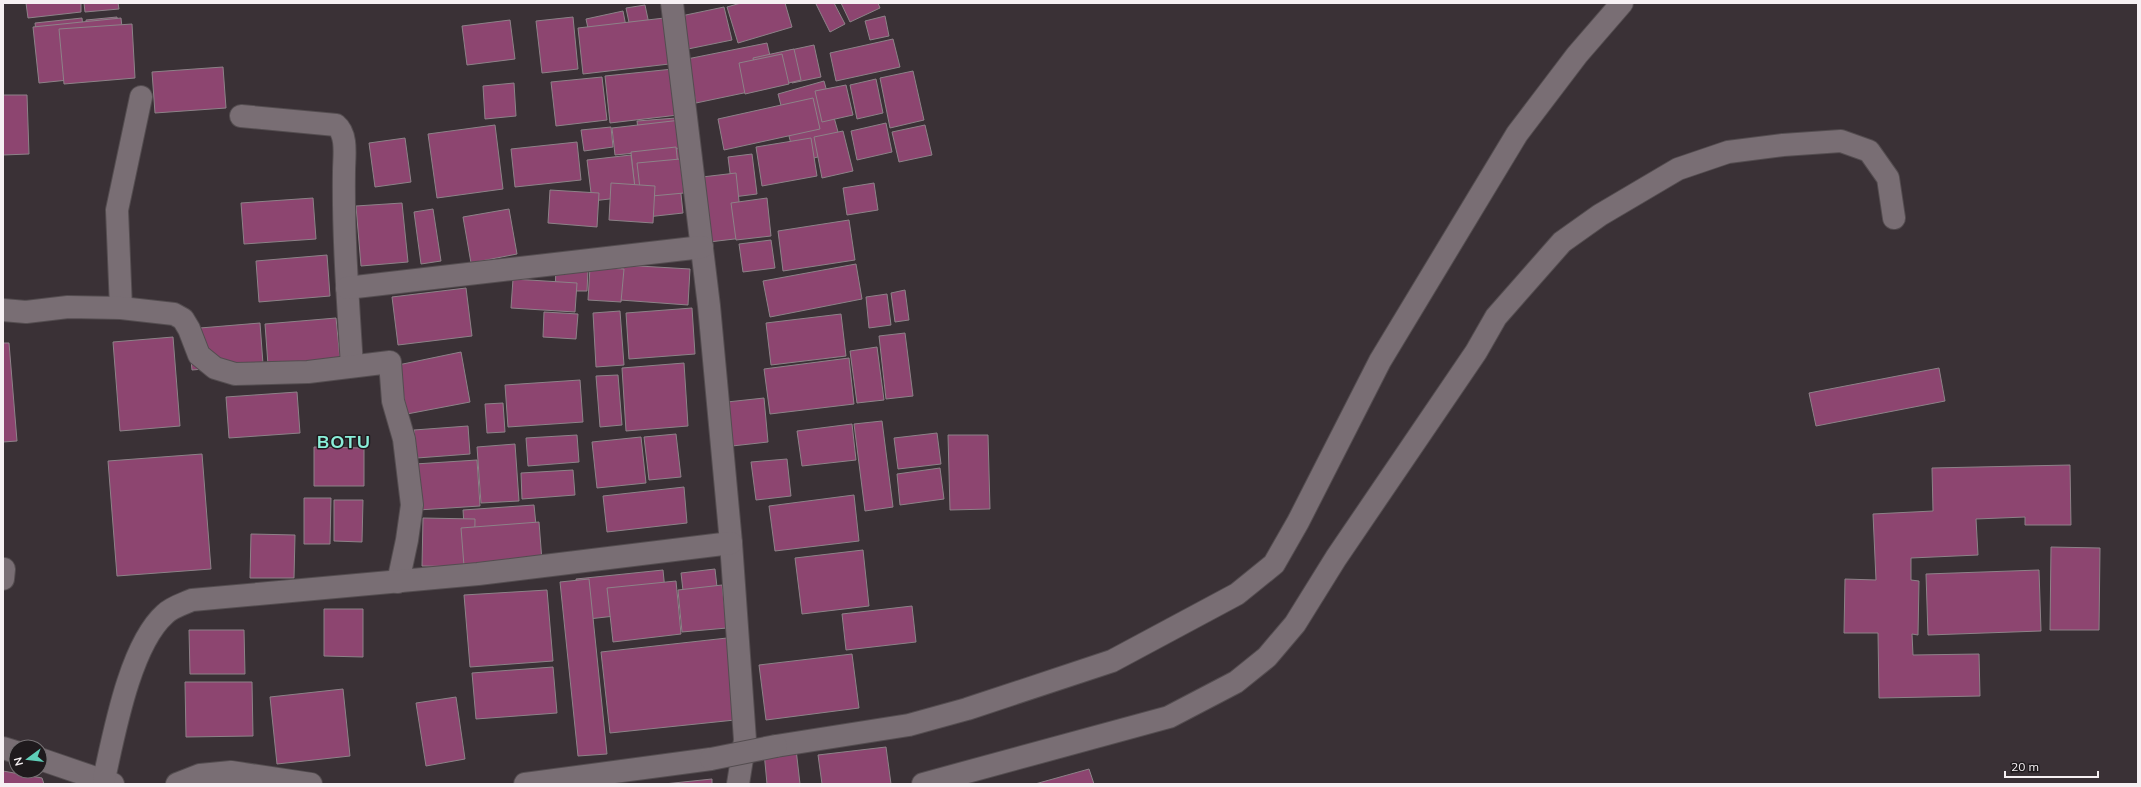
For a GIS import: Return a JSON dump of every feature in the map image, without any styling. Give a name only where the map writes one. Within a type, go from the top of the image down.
[{"type":"street","points":[[672,3],[702,247],[731,543],[745,740],[738,784]]},
{"type":"street","points":[[525,784],[711,759],[776,746],[909,724],[968,709],[1112,661],[1237,594],[1274,564],[1298,522],[1380,361],[1517,134],[1577,55],[1622,3]]},
{"type":"street","points":[[121,308],[118,210],[141,97]]},
{"type":"street","points":[[241,116],[336,125],[341,129],[344,144],[347,288],[352,366]]},
{"type":"street","points":[[923,784],[1169,717],[1236,682],[1267,657],[1295,624],[1336,558],[1476,352],[1496,317],[1562,242],[1600,215],[1678,169],[1728,152],[1783,145],[1840,141],[1869,151],[1888,178],[1894,218]]},
{"type":"street","points":[[347,288],[702,247]]},
{"type":"street","points":[[3,310],[26,312],[68,307],[121,308],[174,314],[183,319],[200,355],[215,368],[235,374],[308,372],[390,362],[393,401],[404,439],[412,505],[398,582]]},
{"type":"street","points":[[48,762],[108,782],[122,703],[132,672],[150,629],[166,613],[192,600],[398,582],[731,543]]},
{"type":"street","points":[[177,784],[200,774],[231,772],[311,784]]},
{"type":"building","points":[[26,3],[81,3],[81,12],[28,18]]},
{"type":"building","points":[[84,3],[118,3],[119,9],[85,12]]},
{"type":"building","points":[[741,3],[785,3],[792,27],[738,43],[727,7]]},
{"type":"building","points":[[834,3],[845,24],[830,32],[816,4]]},
{"type":"building","points":[[841,3],[878,3],[880,8],[850,22]]},
{"type":"building","points":[[645,5],[656,57],[637,61],[626,8]]},
{"type":"building","points":[[724,7],[732,40],[688,49],[681,16]]},
{"type":"building","points":[[623,11],[633,62],[597,70],[586,19]]},
{"type":"building","points":[[885,16],[889,36],[870,40],[865,21]]},
{"type":"building","points":[[117,17],[121,54],[89,58],[86,20]]},
{"type":"building","points":[[573,17],[578,69],[542,73],[536,21]]},
{"type":"building","points":[[673,17],[678,63],[583,74],[578,28]]},
{"type":"building","points":[[82,18],[86,59],[40,64],[35,23]]},
{"type":"building","points":[[121,18],[127,74],[39,83],[33,27]]},
{"type":"building","points":[[510,20],[515,59],[467,65],[462,26]]},
{"type":"building","points":[[132,24],[135,78],[64,84],[59,29]]},
{"type":"building","points":[[893,39],[900,67],[836,81],[830,53]]},
{"type":"building","points":[[767,43],[777,86],[696,103],[687,59]]},
{"type":"building","points":[[814,45],[821,77],[792,83],[786,51]]},
{"type":"building","points":[[794,49],[801,80],[760,90],[753,58]]},
{"type":"building","points":[[782,54],[789,84],[745,94],[739,63]]},
{"type":"building","points":[[223,67],[226,108],[155,113],[152,72]]},
{"type":"building","points":[[673,69],[678,115],[610,123],[605,76]]},
{"type":"building","points":[[913,71],[924,120],[890,128],[880,78]]},
{"type":"building","points":[[602,77],[607,120],[556,126],[551,82]]},
{"type":"building","points":[[876,79],[883,113],[857,119],[850,85]]},
{"type":"building","points":[[824,81],[843,150],[796,163],[778,94]]},
{"type":"building","points":[[514,83],[516,116],[485,119],[483,86]]},
{"type":"building","points":[[846,85],[853,115],[822,122],[815,91]]},
{"type":"building","points":[[3,95],[27,95],[29,154],[3,155]]},
{"type":"building","points":[[813,98],[820,129],[724,150],[718,119]]},
{"type":"building","points":[[676,118],[682,177],[644,181],[637,121]]},
{"type":"building","points":[[681,120],[684,148],[615,155],[612,128]]},
{"type":"building","points":[[886,123],[892,152],[857,160],[851,131]]},
{"type":"building","points":[[495,125],[503,189],[437,198],[428,134]]},
{"type":"building","points":[[925,125],[932,155],[899,162],[892,132]]},
{"type":"building","points":[[611,127],[613,147],[584,151],[581,130]]},
{"type":"building","points":[[843,131],[853,171],[822,178],[814,137]]},
{"type":"building","points":[[405,138],[411,182],[375,187],[369,143]]},
{"type":"building","points":[[811,138],[817,176],[762,186],[756,147]]},
{"type":"building","points":[[577,142],[581,180],[515,187],[511,149]]},
{"type":"building","points":[[676,147],[683,213],[638,218],[631,152]]},
{"type":"building","points":[[752,154],[757,194],[733,197],[728,157]]},
{"type":"building","points":[[631,155],[636,196],[592,201],[587,160]]},
{"type":"building","points":[[680,159],[684,193],[641,197],[637,163]]},
{"type":"building","points":[[736,173],[743,238],[709,242],[702,177]]},
{"type":"building","points":[[611,183],[655,186],[653,223],[609,220]]},
{"type":"building","points":[[874,183],[878,210],[847,215],[843,188]]},
{"type":"building","points":[[550,190],[599,193],[597,227],[548,223]]},
{"type":"building","points":[[313,198],[316,239],[244,244],[241,203]]},
{"type":"building","points":[[767,198],[771,236],[736,240],[731,203]]},
{"type":"building","points":[[402,203],[408,262],[361,266],[356,206]]},
{"type":"building","points":[[433,209],[441,261],[421,264],[414,212]]},
{"type":"building","points":[[509,209],[517,254],[471,263],[463,217]]},
{"type":"building","points":[[849,220],[855,260],[783,271],[778,231]]},
{"type":"building","points":[[771,240],[775,268],[743,272],[739,244]]},
{"type":"building","points":[[327,255],[330,296],[259,302],[256,261]]},
{"type":"building","points":[[856,264],[862,299],[770,317],[763,281]]},
{"type":"building","points":[[622,265],[690,269],[688,305],[620,300]]},
{"type":"building","points":[[590,267],[624,269],[621,302],[588,300]]},
{"type":"building","points":[[556,268],[588,270],[587,291],[555,291]]},
{"type":"building","points":[[513,279],[577,283],[575,312],[511,308]]},
{"type":"building","points":[[466,288],[472,336],[398,345],[392,297]]},
{"type":"building","points":[[905,290],[909,320],[895,322],[891,293]]},
{"type":"building","points":[[887,294],[891,325],[869,328],[866,297]]},
{"type":"building","points":[[692,308],[695,354],[629,359],[626,313]]},
{"type":"building","points":[[620,311],[624,365],[596,367],[593,313]]},
{"type":"building","points":[[544,312],[578,314],[576,339],[543,337]]},
{"type":"building","points":[[841,314],[846,356],[771,365],[766,323]]},
{"type":"building","points":[[336,318],[340,359],[268,365],[265,324]]},
{"type":"building","points":[[260,323],[263,364],[192,370],[188,329]]},
{"type":"building","points":[[905,333],[913,396],[886,399],[879,336]]},
{"type":"building","points":[[173,337],[180,426],[120,431],[113,342]]},
{"type":"building","points":[[3,343],[9,343],[17,441],[3,442]]},
{"type":"building","points":[[877,347],[884,400],[857,403],[850,351]]},
{"type":"building","points":[[461,352],[470,402],[407,414],[398,365]]},
{"type":"building","points":[[849,358],[854,404],[770,414],[764,369]]},
{"type":"building","points":[[684,363],[688,426],[626,431],[622,368]]},
{"type":"building","points":[[1939,368],[1945,401],[1816,426],[1809,393]]},
{"type":"building","points":[[618,375],[622,425],[600,427],[596,376]]},
{"type":"building","points":[[580,380],[583,422],[508,427],[505,385]]},
{"type":"building","points":[[297,392],[300,433],[229,438],[226,397]]},
{"type":"building","points":[[764,398],[768,442],[732,446],[727,402]]},
{"type":"building","points":[[503,403],[505,432],[487,433],[485,404]]},
{"type":"building","points":[[882,421],[893,507],[865,511],[854,424]]},
{"type":"building","points":[[852,424],[856,460],[802,466],[797,431]]},
{"type":"building","points":[[468,426],[470,454],[417,458],[414,430]]},
{"type":"building","points":[[937,433],[941,464],[898,469],[894,438]]},
{"type":"building","points":[[676,434],[681,477],[649,480],[644,437]]},
{"type":"building","points":[[577,435],[579,462],[528,466],[526,438]]},
{"type":"building","points":[[948,435],[988,435],[990,509],[950,510]]},
{"type":"building","points":[[641,437],[646,483],[597,488],[592,442]]},
{"type":"building","points":[[515,444],[519,501],[481,503],[477,447]]},
{"type":"building","points":[[314,447],[364,448],[364,486],[314,486]]},
{"type":"building","points":[[202,454],[211,569],[117,576],[108,461]]},
{"type":"building","points":[[787,459],[791,496],[756,500],[751,462]]},
{"type":"building","points":[[477,460],[480,506],[418,510],[415,464]]},
{"type":"building","points":[[2070,465],[2071,525],[2025,525],[2025,517],[1976,519],[1978,555],[1911,558],[1911,580],[1919,581],[1918,635],[1912,634],[1913,655],[1979,654],[1980,696],[1879,698],[1878,633],[1844,633],[1845,579],[1876,580],[1873,514],[1933,511],[1932,468]]},
{"type":"building","points":[[940,468],[944,499],[900,505],[897,474]]},
{"type":"building","points":[[573,470],[575,495],[522,499],[521,473]]},
{"type":"building","points":[[684,487],[687,523],[607,532],[603,496]]},
{"type":"building","points":[[854,495],[859,541],[775,551],[769,506]]},
{"type":"building","points":[[304,498],[331,498],[330,544],[304,544]]},
{"type":"building","points":[[334,500],[363,500],[362,542],[334,541]]},
{"type":"building","points":[[534,505],[537,535],[465,540],[463,510]]},
{"type":"building","points":[[423,518],[475,519],[474,567],[422,566]]},
{"type":"building","points":[[539,522],[542,561],[464,566],[461,528]]},
{"type":"building","points":[[251,534],[295,535],[294,578],[250,578]]},
{"type":"building","points":[[2051,547],[2100,548],[2099,630],[2050,630]]},
{"type":"building","points":[[863,550],[869,606],[802,614],[795,558]]},
{"type":"building","points":[[715,569],[721,623],[687,626],[681,573]]},
{"type":"building","points":[[663,570],[667,610],[580,620],[576,579]]},
{"type":"building","points":[[2039,570],[2041,631],[1928,635],[1926,574]]},
{"type":"building","points":[[589,579],[607,754],[578,756],[560,582]]},
{"type":"building","points":[[676,581],[681,634],[613,642],[607,588]]},
{"type":"building","points":[[722,585],[727,628],[682,632],[678,590]]},
{"type":"building","points":[[547,590],[553,661],[470,667],[464,595]]},
{"type":"building","points":[[912,606],[916,642],[846,650],[842,614]]},
{"type":"building","points":[[324,609],[363,609],[363,657],[324,656]]},
{"type":"building","points":[[189,630],[244,630],[245,674],[190,674]]},
{"type":"building","points":[[727,638],[735,720],[610,733],[601,652]]},
{"type":"building","points":[[852,654],[859,708],[766,720],[759,665]]},
{"type":"building","points":[[553,667],[557,713],[476,719],[472,673]]},
{"type":"building","points":[[185,682],[252,682],[253,736],[186,737]]},
{"type":"building","points":[[343,689],[350,756],[277,764],[270,697]]},
{"type":"building","points":[[456,697],[465,759],[426,766],[416,703]]},
{"type":"building","points":[[886,747],[891,784],[822,784],[818,755]]},
{"type":"building","points":[[796,749],[800,784],[767,784],[764,752]]},
{"type":"building","points":[[1089,769],[1094,784],[1035,784]]},
{"type":"building","points":[[3,771],[8,772],[8,779],[42,779],[44,784],[3,784]]},
{"type":"building","points":[[712,779],[712,784],[664,784]]},
{"type":"district","name":"BOTU","points":[[344,441]]}]
